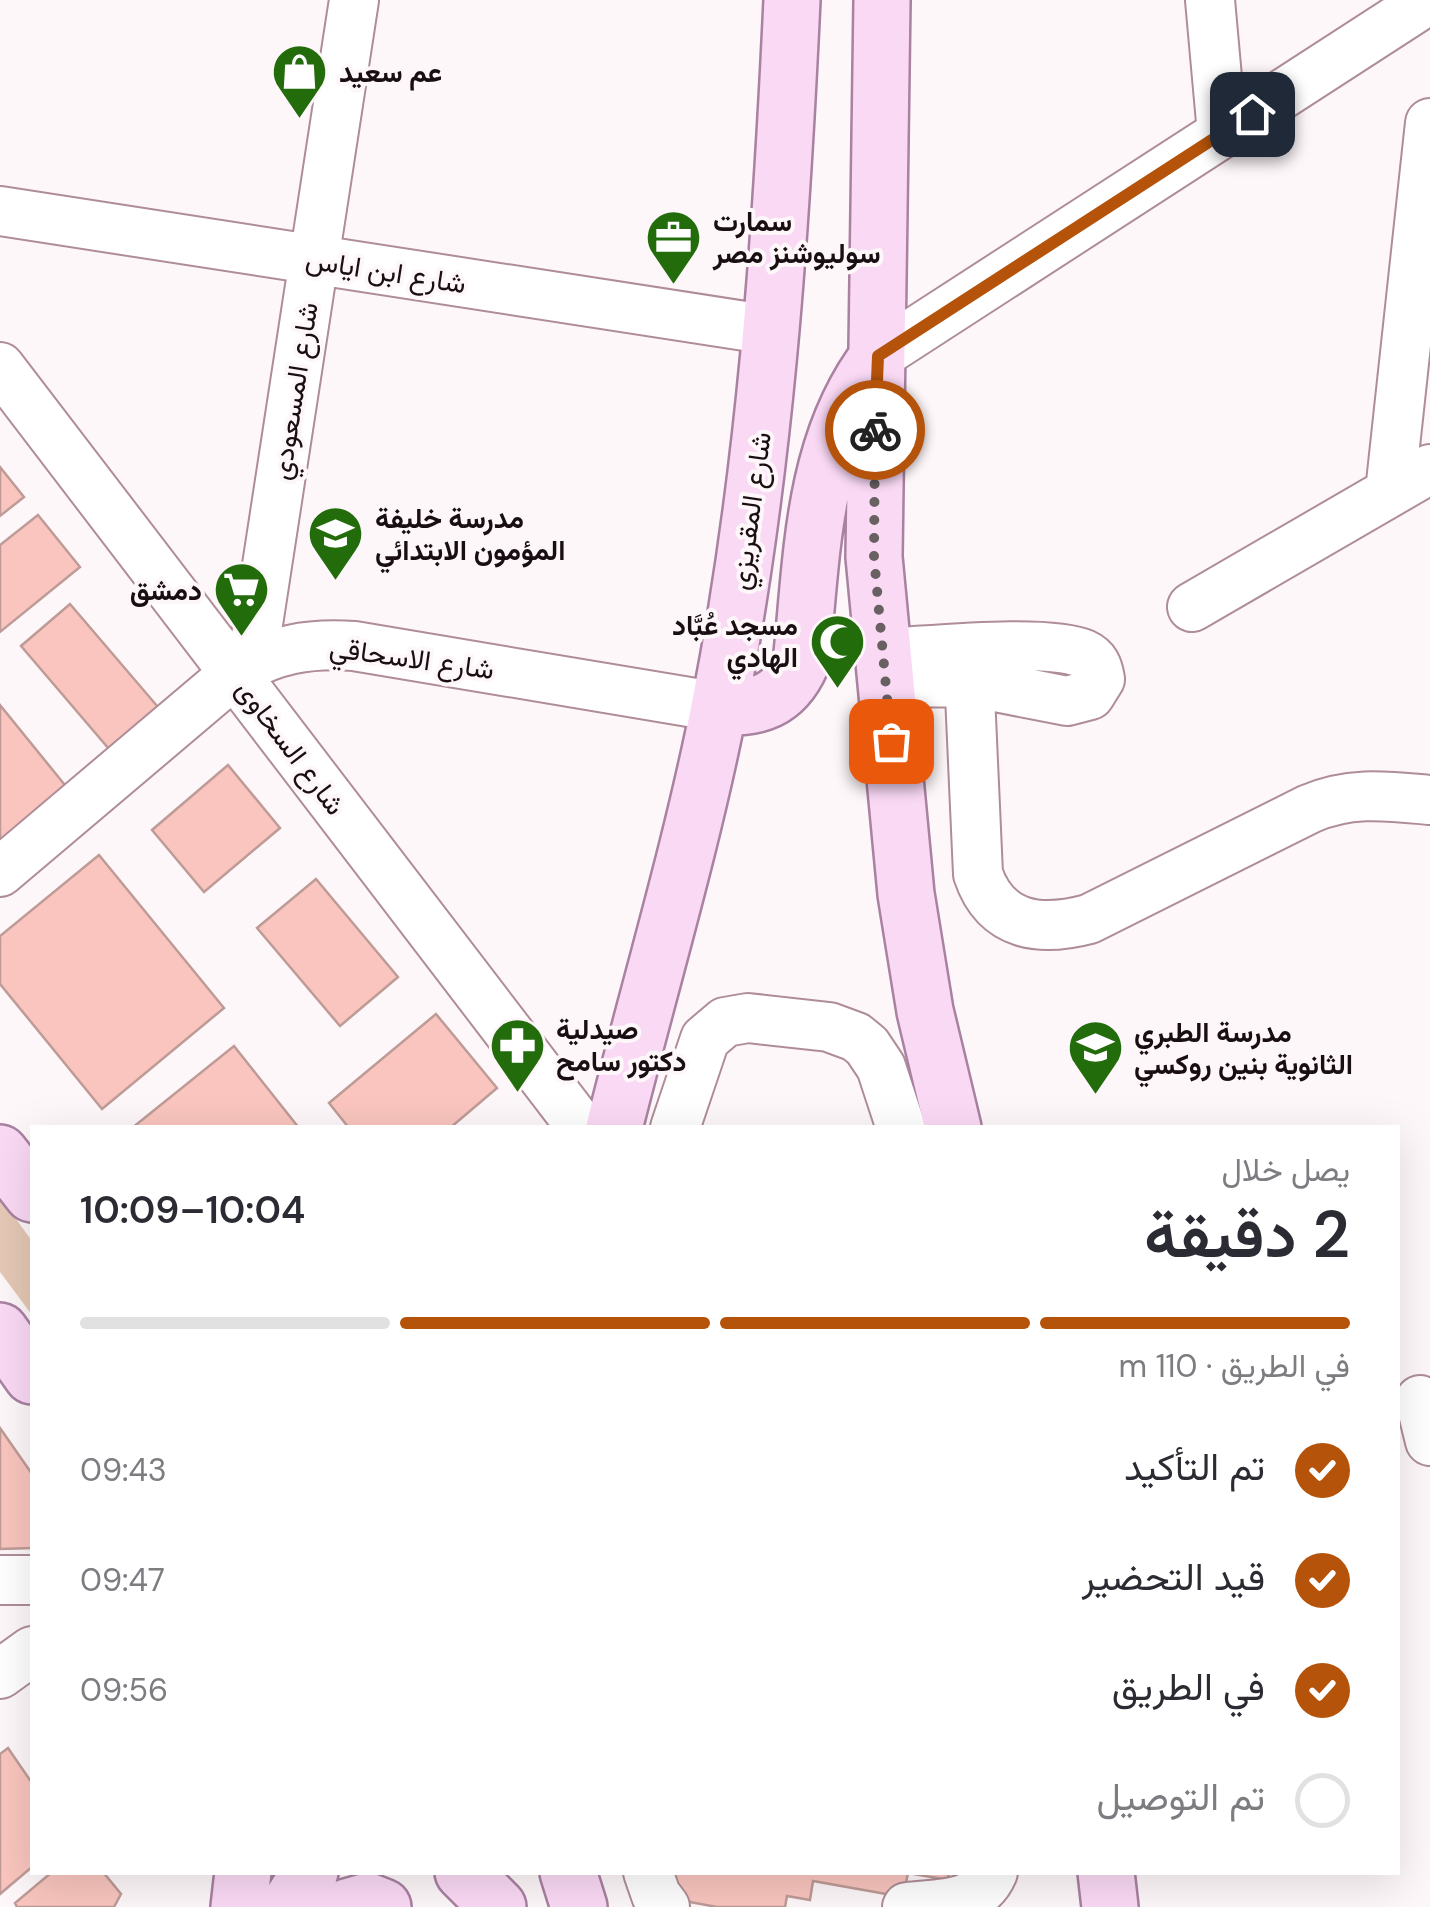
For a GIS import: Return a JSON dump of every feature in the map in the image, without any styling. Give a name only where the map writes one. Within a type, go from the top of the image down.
[{"type":"main road","name":"شارع المقريزي","points":[[615,1125],[704,777],[750,519],[771,330],[792,0]]},
{"type":"main road","points":[[882,0],[873,524],[912,933],[933,1050],[952,1125]]},
{"type":"main road","points":[[719,707],[758,706],[784,691],[801,663],[823,471],[844,411],[878,356]]},
{"type":"main road","points":[[0,1153],[30,1191]]},
{"type":"main road","points":[[0,1331],[30,1373]]},
{"type":"main road","points":[[239,1907],[243,1875]]},
{"type":"main road","points":[[288,1907],[308,1875]]},
{"type":"main road","points":[[466,1875],[498,1907]]},
{"type":"main road","points":[[569,1875],[579,1907]]},
{"type":"main road","points":[[1106,1875],[1110,1907]]},
{"type":"main road","points":[[347,1907],[368,1901],[382,1907]]},
{"type":"street","name":"شارع المسعودي","points":[[243,668],[314,260],[354,0]]},
{"type":"street","points":[[1210,0],[1222,133]]},
{"type":"street","points":[[878,356],[1428,0]]},
{"type":"street","points":[[1192,606],[1410,480],[1430,122]]},
{"type":"street","name":"شارع ابن اياس","points":[[0,211],[771,330]]},
{"type":"street","name":"شارع السخاوى","points":[[0,367],[243,668],[580,1125]]},
{"type":"street","name":"شارع الاسحاقي","points":[[0,872],[243,668],[302,646],[354,646],[719,707]]},
{"type":"street","points":[[884,668],[969,666],[978,874],[989,899],[999,910],[1022,922],[1063,924],[1102,914],[1336,799],[1365,795],[1429,800],[1430,788]]},
{"type":"street","points":[[677,1125],[705,1039],[725,1022],[748,1018],[829,1028],[856,1037],[882,1066],[899,1125]]},
{"type":"street","points":[[0,1580],[30,1580]]},
{"type":"street","points":[[0,1674],[30,1652]]},
{"type":"street","points":[[649,1875],[665,1907]]},
{"type":"street","points":[[908,1907],[969,1899],[981,1892],[992,1875]]},
{"type":"shaded area","points":[[0,1197],[30,1238],[30,1312],[0,1272]]},
{"type":"building","points":[[0,467],[24,497],[0,516]]},
{"type":"building","points":[[38,515],[80,567],[0,632],[0,545]]},
{"type":"building","points":[[70,604],[158,707],[109,749],[21,646]]},
{"type":"building","points":[[0,705],[73,795],[0,856]]},
{"type":"building","points":[[228,765],[280,828],[204,892],[152,830]]},
{"type":"building","points":[[99,855],[224,1008],[102,1109],[0,984],[0,936]]},
{"type":"building","points":[[316,879],[398,977],[340,1026],[257,928]]},
{"type":"building","points":[[436,1014],[497,1088],[454,1125],[347,1125],[329,1103]]},
{"type":"building","points":[[234,1046],[297,1125],[136,1125]]},
{"type":"building","points":[[0,1428],[30,1471],[30,1548],[0,1549]]},
{"type":"building","points":[[8,1748],[30,1780],[30,1869],[0,1894],[0,1754]]},
{"type":"building","points":[[48,1875],[105,1875],[121,1894],[114,1907],[17,1907],[15,1903]]},
{"type":"building","points":[[672,1875],[908,1875],[903,1897],[813,1881],[810,1900],[787,1896],[785,1907],[717,1907],[668,1898]]},
{"type":"building","points":[[919,1875],[949,1875],[948,1880]]},
{"type":"way so far","points":[[875,430],[874,557],[891,741]]},
{"type":"place","name":"عم سعيد","points":[[300,121]]},
{"type":"place","name":"سمارت سوليوشنز مصر","points":[[674,286]]},
{"type":"place","name":"مدرسة خليفة المؤمون الابتدائي","points":[[336,583]]},
{"type":"place","name":"دمشق","points":[[241,639]]},
{"type":"place","name":"مسجد عُبَّاد الهادي","points":[[837,690]]},
{"type":"place","name":"صيدلية دكتور سامح","points":[[517,1094]]},
{"type":"place","name":"مدرسة الطبري الثانوية بنين روكسي","points":[[1095,1097]]},
{"type":"route","points":[[875,430],[878,356],[1252,114]]}]
